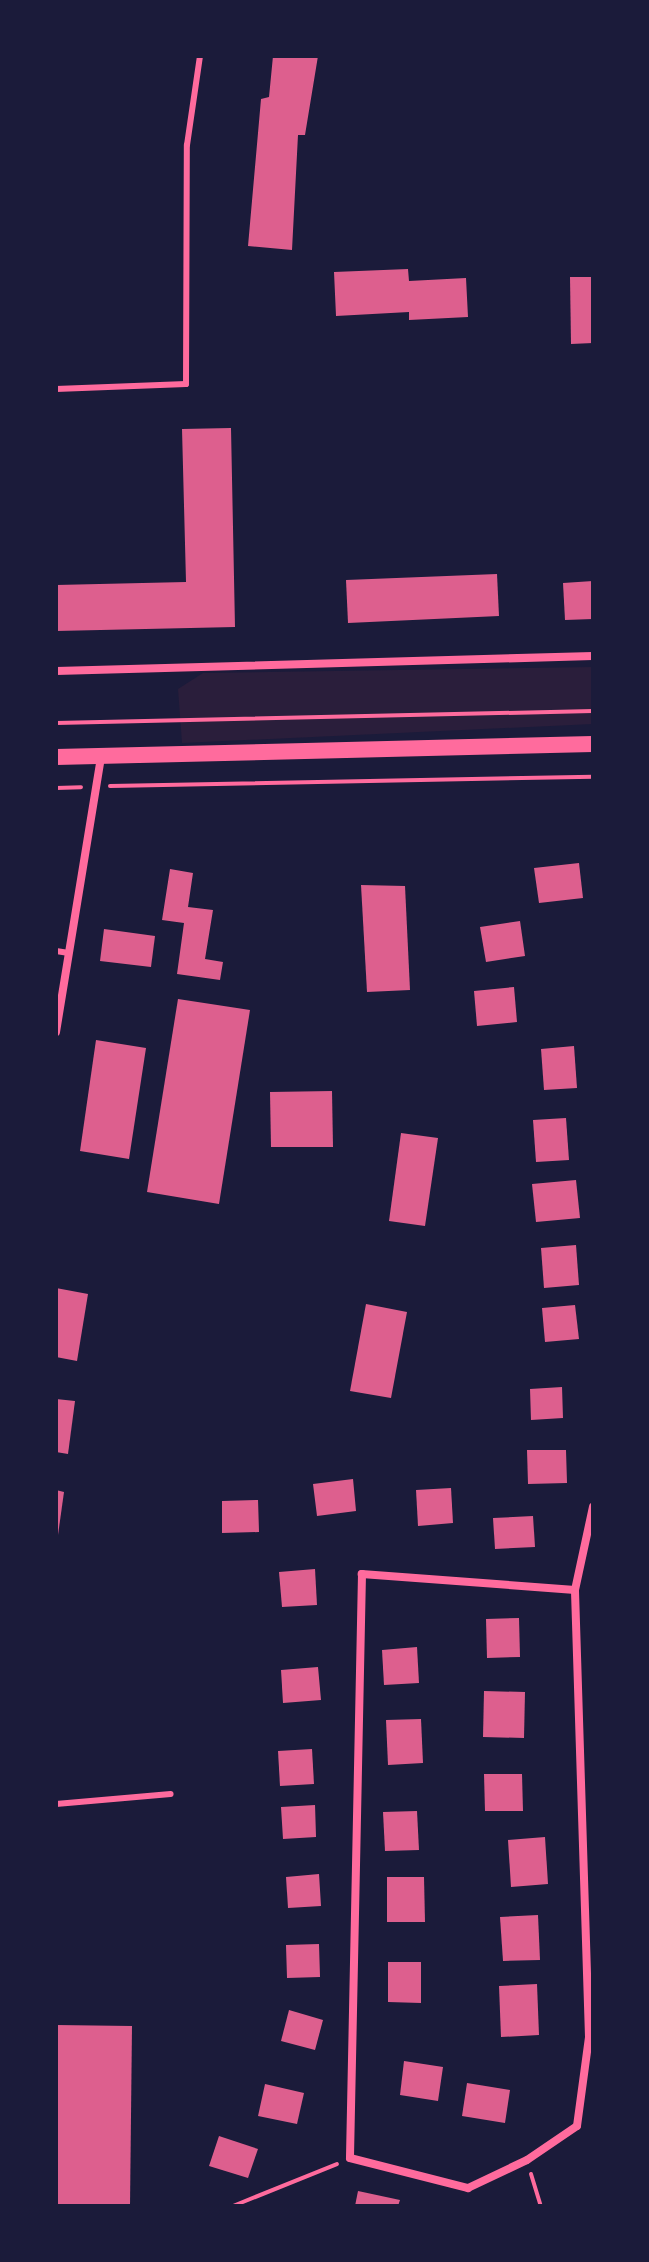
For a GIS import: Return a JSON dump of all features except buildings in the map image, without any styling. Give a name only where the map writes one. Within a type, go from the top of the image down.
[{"type":"main road","points":[[56,757],[593,744]]},
{"type":"street","points":[[56,671],[593,656]]},
{"type":"street","points":[[56,1032],[101,756]]},
{"type":"street","points":[[575,1590],[362,1574],[350,2158],[468,2188],[527,2160],[577,2126],[589,2037],[575,1590],[593,1507]]},
{"type":"lane","points":[[56,389],[186,384],[187,145],[200,56]]},
{"type":"lane","points":[[56,951],[69,953]]},
{"type":"lane","points":[[56,1804],[171,1794]]},
{"type":"path","points":[[56,723],[593,711]]},
{"type":"path","points":[[56,788],[593,777]]},
{"type":"path","points":[[233,2206],[350,2158]]},
{"type":"path","points":[[527,2160],[541,2206]]},
{"type":"shaded area","points":[[593,667],[593,724],[182,743],[178,689],[203,673]]}]
